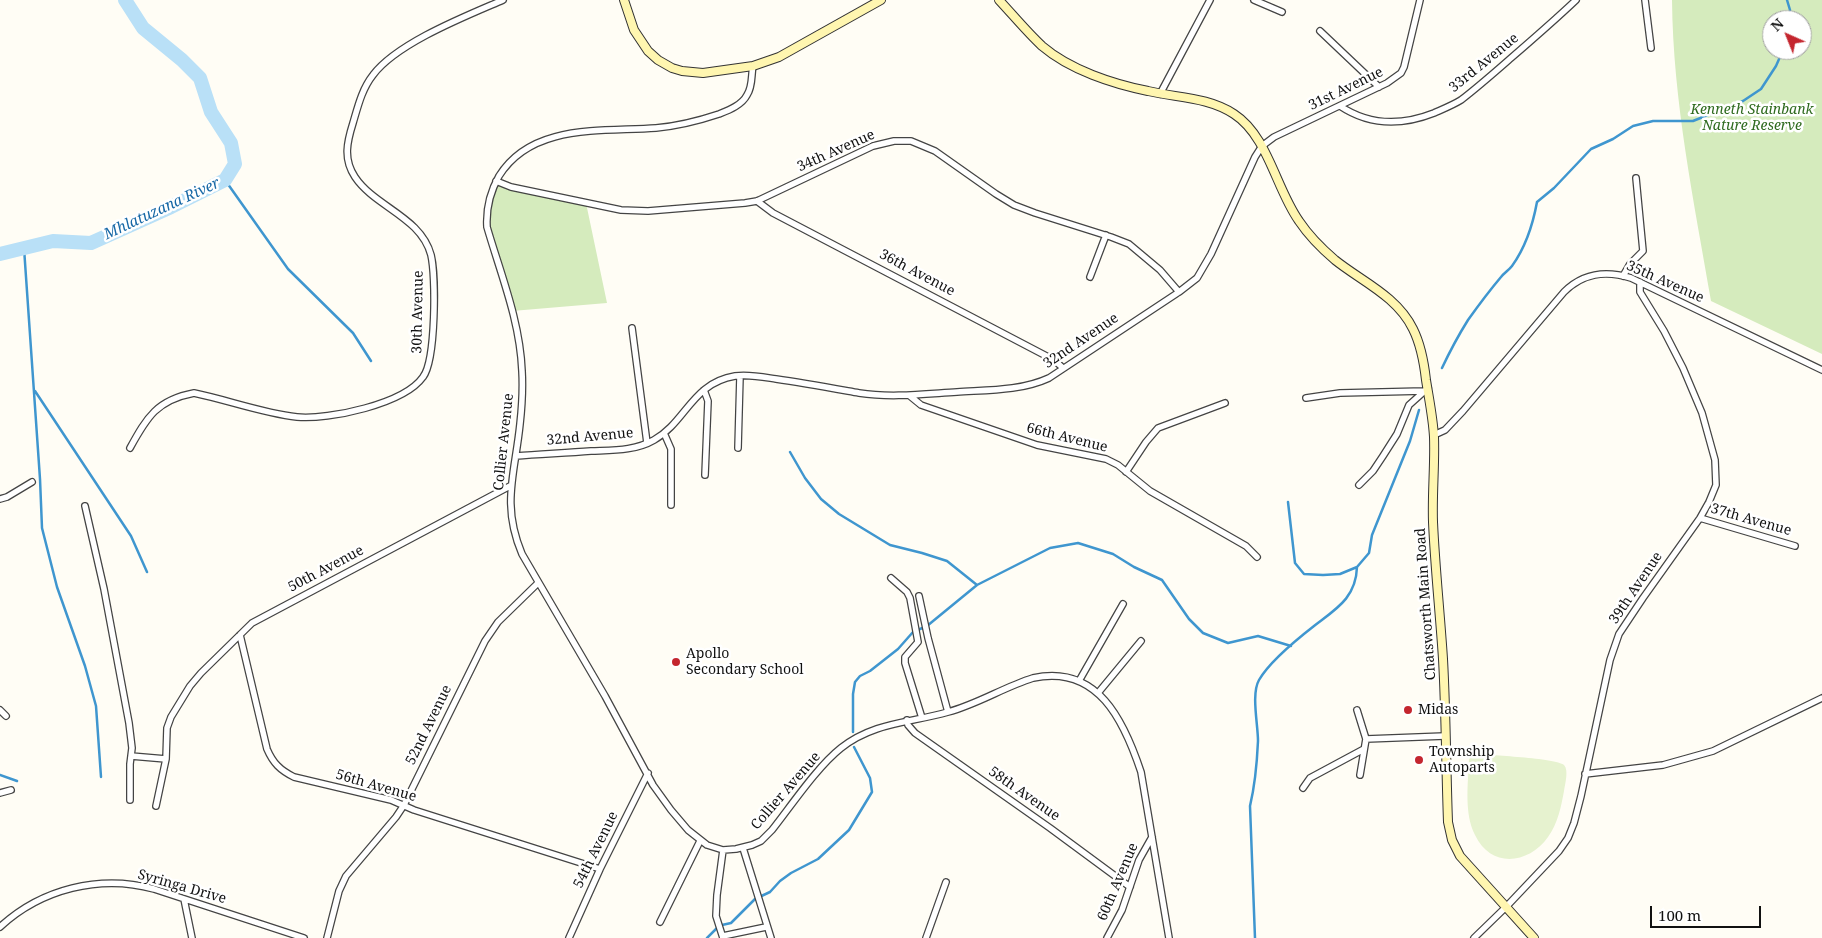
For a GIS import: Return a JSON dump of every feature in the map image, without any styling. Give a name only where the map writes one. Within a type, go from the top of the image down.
[{"type":"street","name":"30th Avenue","points":[[130,448],[146,421],[169,400],[182,395],[194,393],[282,415],[311,418],[346,413],[363,408],[403,394],[418,383],[428,367],[433,340],[431,255],[426,244],[410,224],[376,198],[355,177],[349,163],[347,144],[364,90],[373,75],[386,61],[400,51],[451,23],[503,0]]},
{"type":"street","points":[[624,0],[634,30],[648,51],[658,60],[672,68],[702,73],[753,66],[779,57],[881,0]]},
{"type":"street","name":"Chatsworth Main Road","points":[[999,0],[1043,46],[1060,58],[1095,75],[1124,86],[1201,100],[1222,107],[1236,115],[1245,123],[1262,146],[1286,201],[1299,222],[1316,243],[1336,261],[1387,298],[1399,309],[1412,327],[1420,346],[1434,435],[1433,524],[1443,659],[1449,834],[1460,856],[1534,938]]},
{"type":"street","points":[[1160,94],[1210,0]]},
{"type":"street","points":[[1254,0],[1282,12]]},
{"type":"street","name":"31st Avenue","points":[[1262,146],[1274,137],[1379,87],[1401,73],[1420,0]]},
{"type":"street","name":"33rd Avenue","points":[[1340,106],[1364,119],[1387,123],[1400,123],[1421,118],[1450,106],[1461,100],[1576,0]]},
{"type":"street","points":[[1645,0],[1651,48]]},
{"type":"street","points":[[1320,31],[1379,87]]},
{"type":"street","name":"Collier Avenue","points":[[753,66],[751,84],[747,96],[727,111],[704,120],[656,128],[576,132],[555,137],[534,144],[519,153],[508,163],[496,181],[490,198],[486,219],[487,228],[512,311],[521,349],[522,400],[516,456],[510,486],[512,518],[517,541],[538,583],[671,810],[700,841],[723,850],[743,848],[761,841],[827,762],[842,748],[871,731],[907,720],[948,712],[1045,675],[1061,675],[1079,681],[1098,693],[1108,703],[1117,716],[1133,748],[1141,772],[1168,938]]},
{"type":"street","name":"34th Avenue","points":[[496,181],[511,187],[621,210],[648,211],[757,201],[858,151],[884,142],[903,140],[918,143],[935,151],[1014,205],[1120,240],[1138,251],[1160,270],[1179,292]]},
{"type":"street","name":"32nd Avenue","points":[[516,456],[630,448],[647,443],[664,433],[691,401],[704,390],[719,381],[740,376],[766,378],[860,393],[910,396],[1028,386],[1049,378],[1179,292],[1201,273],[1255,157],[1262,146]]},
{"type":"street","points":[[1623,276],[1630,264],[1643,251],[1636,178]]},
{"type":"street","name":"36th Avenue","points":[[757,201],[773,213],[884,269],[1054,360],[1063,368]]},
{"type":"street","points":[[1090,277],[1106,235]]},
{"type":"street","name":"35th Avenue","points":[[1434,435],[1445,430],[1463,411],[1570,286],[1582,278],[1596,274],[1623,276],[1640,282],[1822,370]]},
{"type":"street","name":"39th Avenue","points":[[1506,907],[1568,838],[1574,823],[1610,660],[1619,634],[1700,518],[1716,486],[1715,460],[1702,413],[1684,368],[1664,330],[1640,292],[1640,282]]},
{"type":"street","points":[[632,328],[647,443]]},
{"type":"street","points":[[738,448],[740,376]]},
{"type":"street","points":[[704,390],[708,401],[705,475]]},
{"type":"street","points":[[1306,398],[1340,393],[1426,390]]},
{"type":"street","points":[[1359,485],[1373,471],[1397,434],[1409,404],[1426,390]]},
{"type":"street","name":"66th Avenue","points":[[910,396],[921,405],[1037,445],[1106,459],[1150,491],[1246,546],[1257,557]]},
{"type":"street","points":[[1126,472],[1158,428],[1225,403]]},
{"type":"street","points":[[664,433],[671,449],[671,505]]},
{"type":"street","points":[[0,498],[7,497],[32,482]]},
{"type":"street","name":"50th Avenue","points":[[156,806],[166,759],[167,728],[178,704],[201,672],[240,635],[259,618],[510,486]]},
{"type":"street","points":[[84,506],[110,620],[116,662],[129,723],[132,748],[130,800]]},
{"type":"street","name":"37th Avenue","points":[[1700,518],[1795,546]]},
{"type":"street","points":[[891,578],[907,592],[915,626],[917,644],[906,657],[905,663],[922,718]]},
{"type":"street","name":"52nd Avenue","points":[[327,938],[339,891],[346,876],[404,805],[485,641],[498,622],[538,583]]},
{"type":"street","points":[[919,596],[924,623],[948,712]]},
{"type":"street","points":[[1079,681],[1123,604]]},
{"type":"street","name":"56th Avenue","points":[[240,635],[262,734],[275,764],[282,771],[294,776],[392,800],[414,810],[600,869]]},
{"type":"street","points":[[1098,693],[1141,641]]},
{"type":"street","points":[[1585,774],[1663,764],[1713,751],[1822,698]]},
{"type":"street","points":[[0,710],[6,716]]},
{"type":"street","points":[[1357,710],[1366,739],[1360,775]]},
{"type":"street","name":"58th Avenue","points":[[907,720],[908,725],[915,733],[1130,887]]},
{"type":"street","points":[[1366,739],[1445,736]]},
{"type":"street","points":[[1303,788],[1310,778],[1364,749]]},
{"type":"street","points":[[132,756],[166,759]]},
{"type":"street","name":"54th Avenue","points":[[569,938],[600,869],[648,773]]},
{"type":"street","points":[[0,793],[11,790]]},
{"type":"street","name":"60th Avenue","points":[[1107,938],[1122,910],[1138,860],[1152,837]]},
{"type":"street","points":[[660,922],[700,841]]},
{"type":"street","points":[[743,848],[766,927],[771,938]]},
{"type":"street","points":[[723,850],[716,916],[723,937],[766,927]]},
{"type":"street","points":[[926,938],[946,882]]},
{"type":"street","name":"Syringa Drive","points":[[0,927],[25,906],[41,898],[71,888],[95,884],[123,884],[140,885],[304,938]]},
{"type":"street","points":[[184,899],[192,938]]},
{"type":"street","points":[[1474,938],[1506,907]]},
{"type":"green space","name":"Kenneth Stainbank Nature Reserve","points":[[1672,0],[1822,0],[1822,354],[1711,301],[1691,189],[1676,76]]},
{"type":"green space","points":[[496,180],[586,203],[607,303],[512,311],[486,227]]},
{"type":"green space","points":[[1474,754],[1549,760],[1564,765],[1566,781],[1557,821],[1548,837],[1531,853],[1510,859],[1500,858],[1482,846],[1475,835],[1468,808],[1469,760],[1470,756]]},
{"type":"waterway","name":"Mhlatuzana River","points":[[0,254],[53,241],[91,243],[225,180],[235,164],[231,143],[211,112],[200,78],[182,60],[143,28],[125,0]]},
{"type":"waterway","points":[[1787,0],[1790,10]]},
{"type":"waterway","points":[[1442,368],[1468,320],[1517,259],[1528,235],[1537,202],[1554,188],[1591,149],[1613,139],[1633,126],[1653,121],[1693,121],[1743,101],[1761,89],[1779,60]]},
{"type":"waterway","points":[[225,180],[288,269],[353,333],[371,361]]},
{"type":"waterway","points":[[24,248],[42,528],[57,587],[85,666],[96,706],[101,777]]},
{"type":"waterway","points":[[35,391],[131,536],[147,572]]},
{"type":"waterway","points":[[1288,502],[1295,563],[1304,574],[1340,574],[1357,567],[1369,553],[1372,535],[1410,441],[1419,410]]},
{"type":"waterway","points":[[790,452],[805,478],[821,499],[839,514],[890,545],[947,561],[977,585]]},
{"type":"waterway","points":[[853,732],[853,694],[855,682],[860,676],[870,671],[898,649],[913,632],[927,626],[977,585],[1050,548],[1078,543],[1113,554],[1134,567],[1162,580],[1189,619],[1203,633],[1228,643],[1258,636],[1291,646]]},
{"type":"waterway","points":[[1255,938],[1250,806],[1258,749],[1255,693],[1259,680],[1276,658],[1337,608],[1349,595],[1356,578],[1357,567]]},
{"type":"waterway","points":[[722,925],[731,923],[755,899],[770,892],[791,873],[818,859],[849,830],[872,792],[870,778],[854,747]]},
{"type":"waterway","points":[[0,775],[17,781]]},
{"type":"waterway","points":[[707,938],[717,928]]},
{"type":"place","name":"Apollo Secondary School","points":[[676,662]]},
{"type":"place","name":"Midas","points":[[1408,710]]},
{"type":"place","name":"Township Autoparts","points":[[1419,760]]}]
